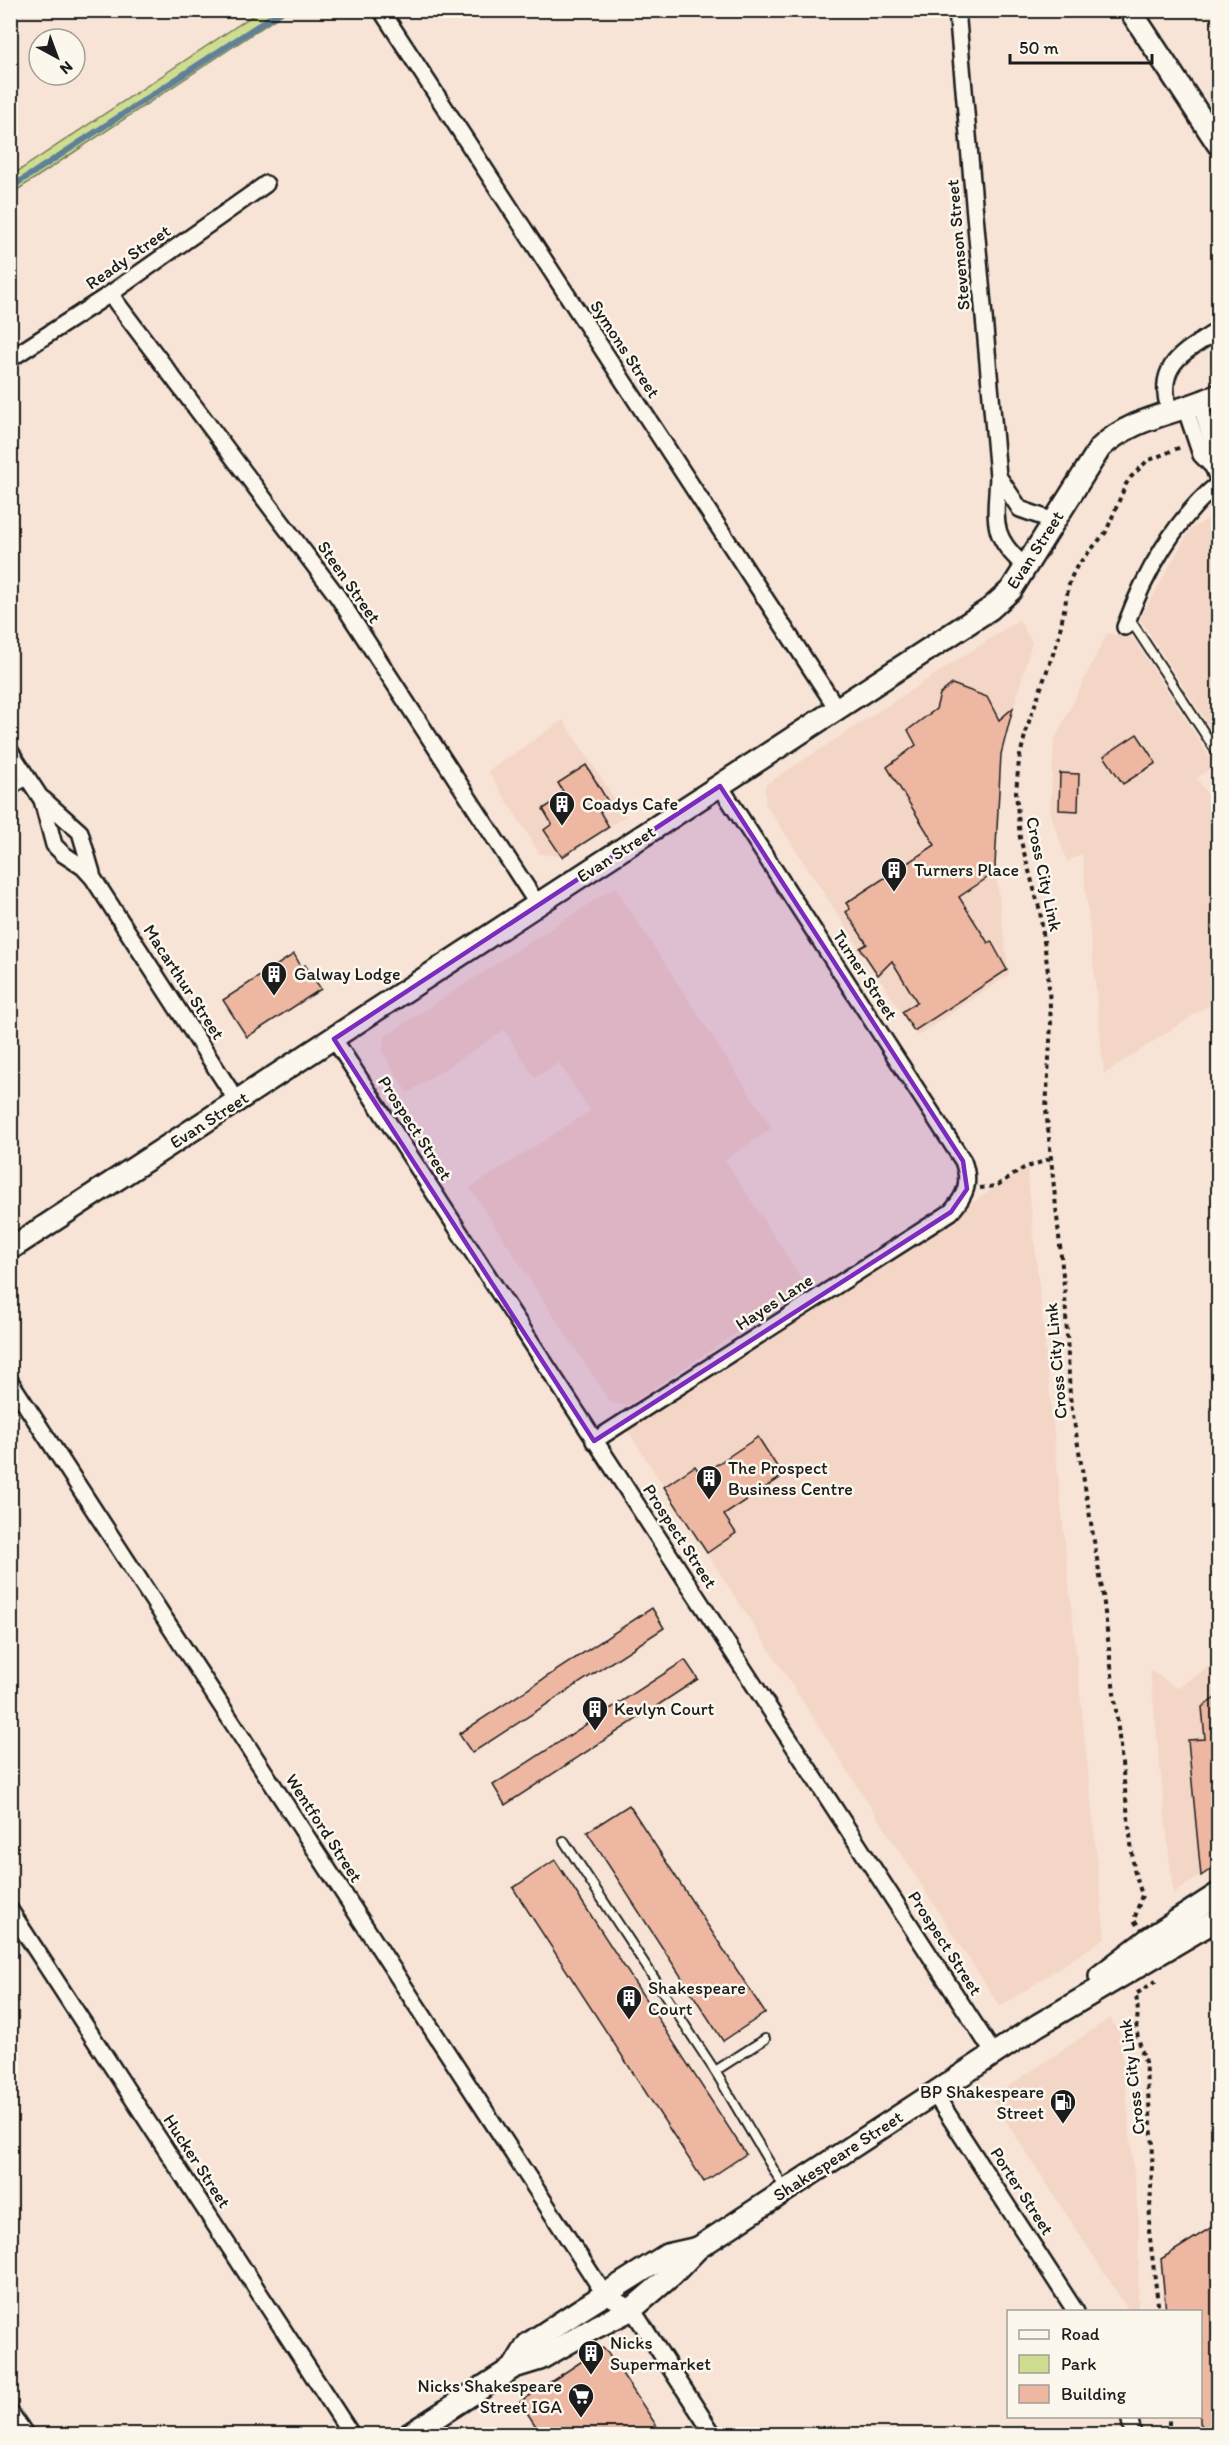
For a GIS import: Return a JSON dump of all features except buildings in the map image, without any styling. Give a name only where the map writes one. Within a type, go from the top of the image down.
[{"type":"street","name":"Symons Street","points":[[381,10],[838,710]]},
{"type":"street","name":"Stevenson Street","points":[[957,10],[998,476],[996,520],[998,535],[1008,550],[1026,567]]},
{"type":"street","points":[[1130,10],[1218,144]]},
{"type":"street","name":"Ready Street","points":[[10,359],[110,294],[266,184]]},
{"type":"street","name":"Steen Street","points":[[110,294],[338,597],[538,905]]},
{"type":"street","points":[[1201,402],[1164,389],[1168,370],[1179,358],[1218,330]]},
{"type":"street","name":"Evan Street","points":[[10,1249],[990,609],[1011,590],[1100,448],[1110,438],[1123,429],[1201,402]]},
{"type":"street","points":[[1201,402],[1197,442],[1201,455],[1217,470]]},
{"type":"street","points":[[1201,402],[1214,449],[1217,470]]},
{"type":"street","name":"Stevenson Street","points":[[998,476],[1022,511],[1054,521]]},
{"type":"street","points":[[1127,622],[1148,576],[1175,532],[1204,496],[1218,484]]},
{"type":"street","name":"Macarthur Street","points":[[10,751],[46,809],[54,845],[86,870],[97,884],[237,1101]]},
{"type":"street","name":"Turner Street","points":[[720,786],[963,1161],[967,1173],[967,1189]]},
{"type":"street","name":"Macarthur Street","points":[[39,795],[79,830],[87,861],[97,884]]},
{"type":"street","name":"Prospect Street","points":[[334,1039],[994,2054]]},
{"type":"street","name":"Hayes Lane","points":[[594,1441],[951,1212],[967,1189]]},
{"type":"street","name":"Wentford Street","points":[[10,1381],[605,2295]]},
{"type":"street","name":"Shakespeare Street","points":[[1038,2025],[1147,1941],[1218,1894]]},
{"type":"street","name":"Hucker Street","points":[[10,1910],[351,2434]]},
{"type":"street","name":"Shakespeare Street","points":[[410,2434],[514,2367],[540,2359],[632,2309],[673,2274],[698,2248],[1038,2025],[1218,1919]]},
{"type":"street","name":"Porter Street","points":[[934,2092],[1075,2310]]},
{"type":"street","name":"Shakespeare Street","points":[[514,2367],[528,2344],[667,2255],[698,2248]]},
{"type":"street","points":[[605,2295],[632,2309],[713,2434]]},
{"type":"street","points":[[10,2412],[25,2434]]},
{"type":"street","points":[[1129,2418],[1133,2434]]},
{"type":"lane","points":[[1127,622],[1218,754]]},
{"type":"lane","points":[[10,791],[29,779]]},
{"type":"lane","points":[[564,1841],[715,2071],[786,2190]]},
{"type":"lane","points":[[715,2071],[765,2039]]},
{"type":"path","name":"Cross City Link","points":[[1147,1941],[1134,1920],[1142,1895],[1134,1870],[1103,1595],[1070,1397],[1065,1295],[1046,1109],[1051,1024],[1048,972],[1040,910],[1020,838],[1017,813],[1019,760],[1027,727],[1058,640],[1070,580],[1077,566],[1106,532],[1126,484],[1138,469],[1159,455],[1197,442]]},
{"type":"path","points":[[967,1189],[996,1186],[1024,1168],[1050,1159]]},
{"type":"path","name":"Cross City Link","points":[[1159,2310],[1149,2230],[1153,2145],[1145,2062],[1136,2030],[1136,1994],[1160,1978]]},
{"type":"path","points":[[1169,2418],[1169,2434]]},
{"type":"highlighted area","points":[[720,786],[963,1161],[967,1189],[951,1212],[594,1441],[334,1039]]},
{"type":"shaded area","points":[[1210,517],[1218,530],[1218,740],[1140,619],[1190,530]]},
{"type":"shaded area","points":[[1019,620],[1032,642],[1001,754],[995,865],[1009,975],[917,1036],[765,803],[765,785]]},
{"type":"shaded area","points":[[1107,633],[1133,638],[1215,765],[1197,778],[1218,811],[1218,999],[1104,1074],[1082,854],[1067,862],[1050,812],[1054,741]]},
{"type":"shaded area","points":[[563,720],[626,816],[562,857],[540,854],[488,771]]},
{"type":"shaded area","points":[[615,887],[772,1128],[725,1160],[807,1287],[626,1406],[610,1402],[470,1188],[590,1111],[559,1063],[535,1078],[504,1030],[408,1093],[382,1052],[385,1036]]},
{"type":"shaded area","points":[[1027,1167],[1105,1938],[1000,2007],[626,1428]]},
{"type":"shaded area","points":[[1218,1661],[1218,1864],[1173,1894],[1150,1670],[1177,1688]]},
{"type":"shaded area","points":[[1110,2018],[1120,2034],[1139,2222],[1138,2309],[1128,2310],[991,2098]]},
{"type":"green space","points":[[261,10],[287,11],[11,194],[11,176]]},
{"type":"waterway","points":[[10,188],[282,10]]},
{"type":"place","name":"Coadys Cafe","points":[[562,827]]},
{"type":"place","name":"Turners Place","points":[[894,893]]},
{"type":"place","name":"Galway Lodge","points":[[274,997]]},
{"type":"place","name":"The Prospect Business Centre","points":[[709,1501]]},
{"type":"place","name":"Kevlyn Court","points":[[595,1732]]},
{"type":"place","name":"Shakespeare Court","points":[[629,2021]]},
{"type":"place","name":"BP Shakespeare Street","points":[[1063,2125]]},
{"type":"place","name":"Nicks Supermarket","points":[[591,2376]]},
{"type":"place","name":"Nicks Shakespeare Street IGA","points":[[581,2419]]}]
